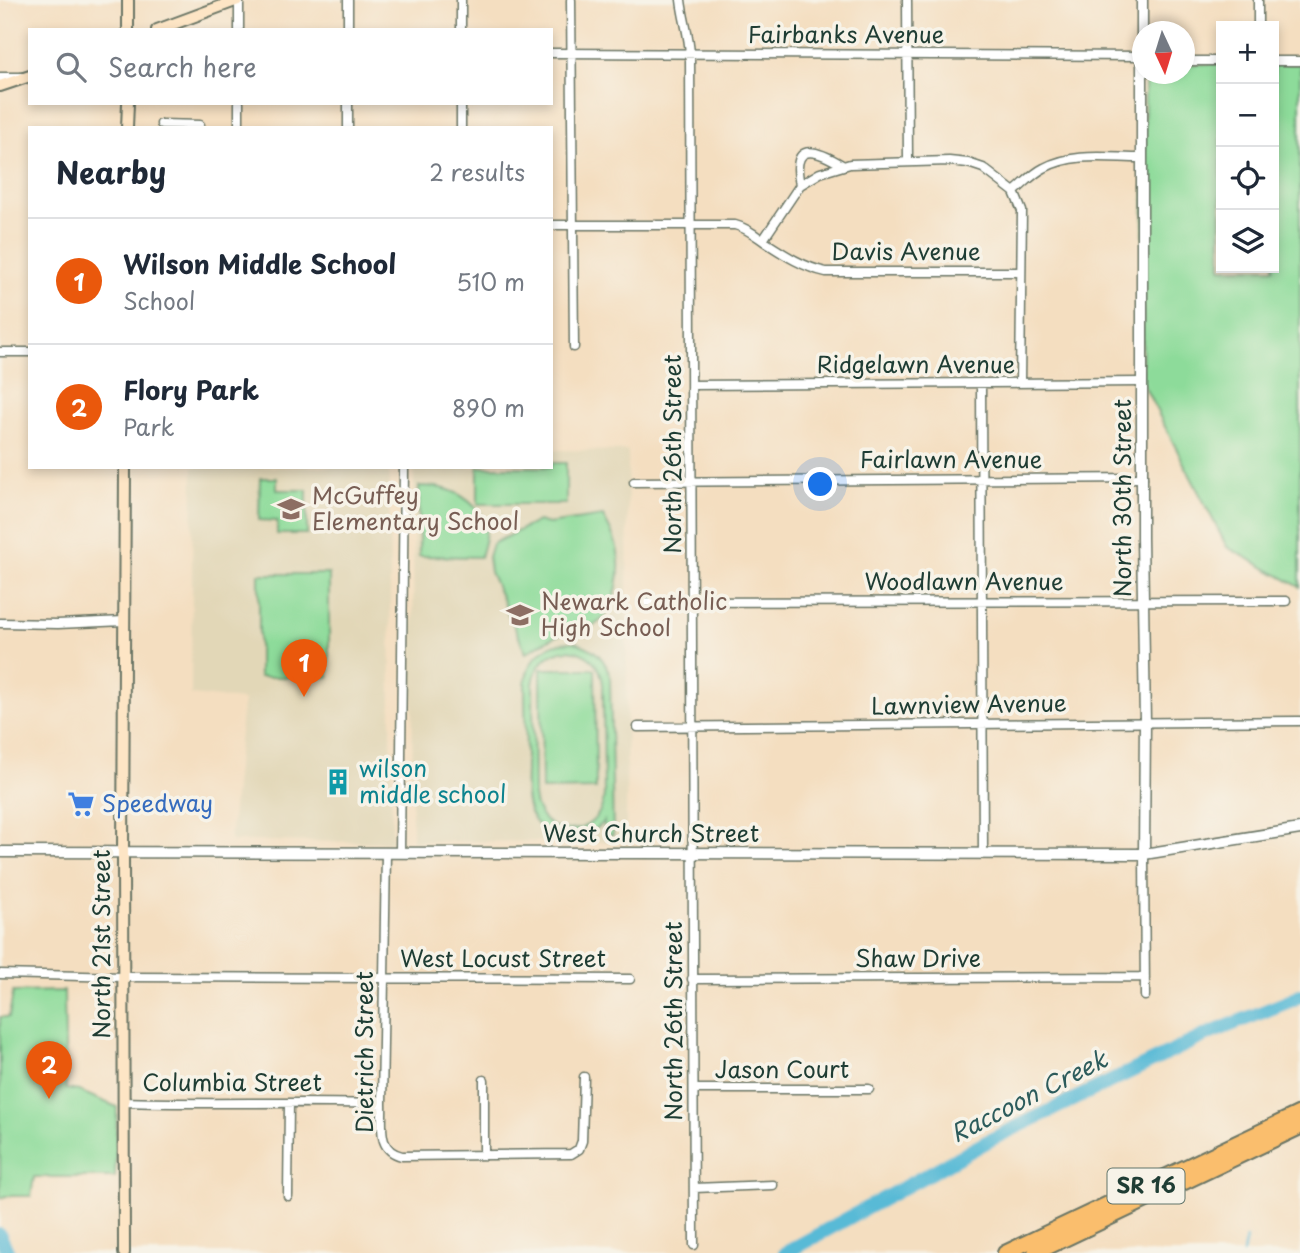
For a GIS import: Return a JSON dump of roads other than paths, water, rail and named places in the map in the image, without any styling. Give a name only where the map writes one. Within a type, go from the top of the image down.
[{"type":"highway","name":"SR 16","points":[[1005,1253],[1300,1113]]},
{"type":"highway","name":"SR 16","points":[[1035,1253],[1300,1127]]},
{"type":"main road","points":[[128,0],[128,28]]},
{"type":"main road","points":[[162,28],[238,0]]},
{"type":"main road","points":[[0,86],[28,76]]},
{"type":"main road","points":[[127,126],[128,105]]},
{"type":"main road","name":"North 21st Street","points":[[124,1253],[125,469]]},
{"type":"street","points":[[238,0],[239,28]]},
{"type":"street","points":[[348,0],[348,28]]},
{"type":"street","points":[[461,0],[461,28]]},
{"type":"street","points":[[571,0],[574,346]]},
{"type":"street","name":"North 26th Street","points":[[681,0],[690,54],[694,1245]]},
{"type":"street","points":[[907,0],[908,161]]},
{"type":"street","name":"North 30th Street","points":[[1142,0],[1142,21]]},
{"type":"street","points":[[1258,0],[1258,21]]},
{"type":"street","name":"Fairbanks Avenue","points":[[553,53],[1132,55]]},
{"type":"street","points":[[1195,61],[1216,61]]},
{"type":"street","points":[[1279,61],[1300,61]]},
{"type":"street","points":[[0,77],[28,76]]},
{"type":"street","name":"North 30th Street","points":[[1142,84],[1145,996]]},
{"type":"street","points":[[239,105],[239,126]]},
{"type":"street","points":[[348,105],[348,126]]},
{"type":"street","points":[[461,105],[461,126]]},
{"type":"street","points":[[161,124],[200,125]]},
{"type":"street","points":[[800,185],[797,165],[804,154],[819,153],[842,165]]},
{"type":"street","points":[[1014,192],[1034,174],[1055,163],[1081,158],[1141,158]]},
{"type":"street","points":[[763,240],[800,185],[820,173],[842,165],[949,161],[983,168],[1014,192],[1022,211],[1020,383]]},
{"type":"street","name":"Davis Avenue","points":[[553,225],[735,225],[746,228],[797,262],[827,272],[1021,272]]},
{"type":"street","points":[[0,352],[28,352]]},
{"type":"street","name":"Ridgelawn Avenue","points":[[691,385],[1142,383]]},
{"type":"street","points":[[981,384],[983,853]]},
{"type":"street","points":[[400,853],[404,469]]},
{"type":"street","name":"Fairlawn Avenue","points":[[634,482],[1143,478]]},
{"type":"street","name":"Woodlawn Avenue","points":[[642,602],[1286,601]]},
{"type":"street","points":[[0,623],[124,621]]},
{"type":"street","name":"Lawnview Avenue","points":[[638,727],[1300,721]]},
{"type":"street","name":"West Church Street","points":[[0,852],[1144,853],[1300,829]]},
{"type":"street","name":"Dietrich Street","points":[[386,853],[382,1104],[384,1145],[393,1154],[411,1156],[566,1155],[581,1147],[584,1077]]},
{"type":"street","name":"West Locust Street","points":[[0,974],[631,979]]},
{"type":"street","name":"Shaw Drive","points":[[692,979],[1145,977]]},
{"type":"street","points":[[484,1080],[484,1154]]},
{"type":"street","name":"Jason Court","points":[[695,1089],[869,1090]]},
{"type":"street","name":"Columbia Street","points":[[123,1102],[382,1104]]},
{"type":"street","points":[[288,1196],[289,1103]]},
{"type":"street","points":[[694,1188],[773,1185]]},
{"type":"waterway","name":"Raccoon Creek","points":[[785,1253],[990,1140],[1206,1035],[1300,995]]},
{"type":"waterway","name":"Raccoon Creek","points":[[0,1235],[8,1253]]},
{"type":"waterway","points":[[1243,1253],[1246,1238]]},
{"type":"place","name":"McGuffey Elementary School","points":[[291,509]]},
{"type":"place","name":"Newark Catholic High School","points":[[520,615]]},
{"type":"place","name":"Wilson Middle School","points":[[304,697]]},
{"type":"place","name":"wilson middle school","points":[[338,782]]},
{"type":"place","name":"Speedway","points":[[81,804]]},
{"type":"place","name":"Flory Park","points":[[49,1099]]}]
